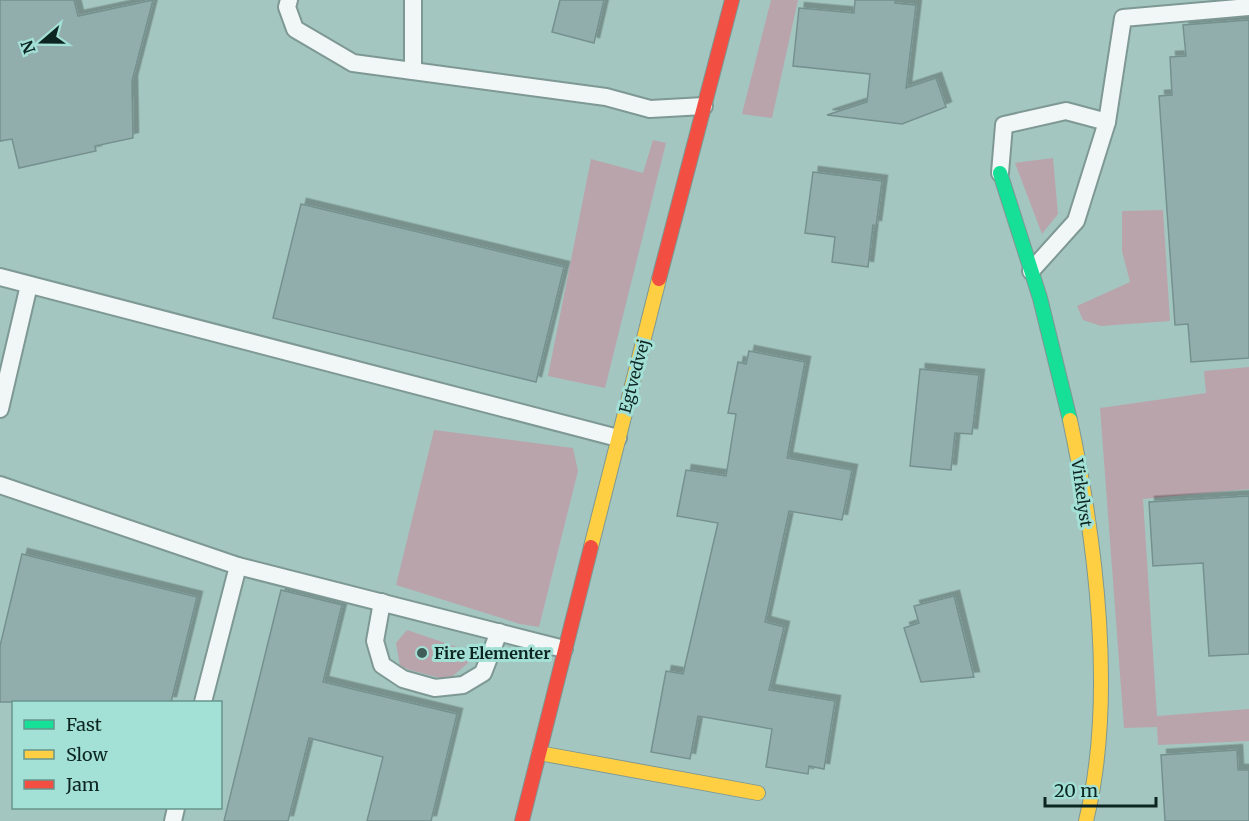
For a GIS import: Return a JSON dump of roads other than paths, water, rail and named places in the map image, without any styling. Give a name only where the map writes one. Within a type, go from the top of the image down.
[{"type":"street","name":"Egtvedvej","points":[[522,821],[564,649],[732,0]]},
{"type":"street","name":"Virkelyst","points":[[1000,173],[1045,321],[1077,452],[1097,592],[1102,688],[1094,793],[1086,821]]},
{"type":"street","points":[[539,753],[758,793]]},
{"type":"lane","points":[[289,0],[287,7],[295,29],[353,63],[606,97],[650,109],[704,106]]},
{"type":"lane","points":[[413,0],[413,71]]},
{"type":"lane","points":[[1031,271],[1076,221],[1107,122],[1123,18],[1249,8]]},
{"type":"lane","points":[[1000,173],[1004,125],[1066,111],[1107,122]]},
{"type":"lane","points":[[0,277],[618,438]]},
{"type":"lane","points":[[0,409],[29,285]]},
{"type":"lane","points":[[0,485],[238,566],[564,649]]},
{"type":"lane","points":[[203,701],[238,566]]},
{"type":"lane","points":[[382,602],[375,640],[382,665],[403,680],[435,688],[463,685],[483,673],[500,632]]},
{"type":"place","name":"Fire Elementer","points":[[422,653]]}]
